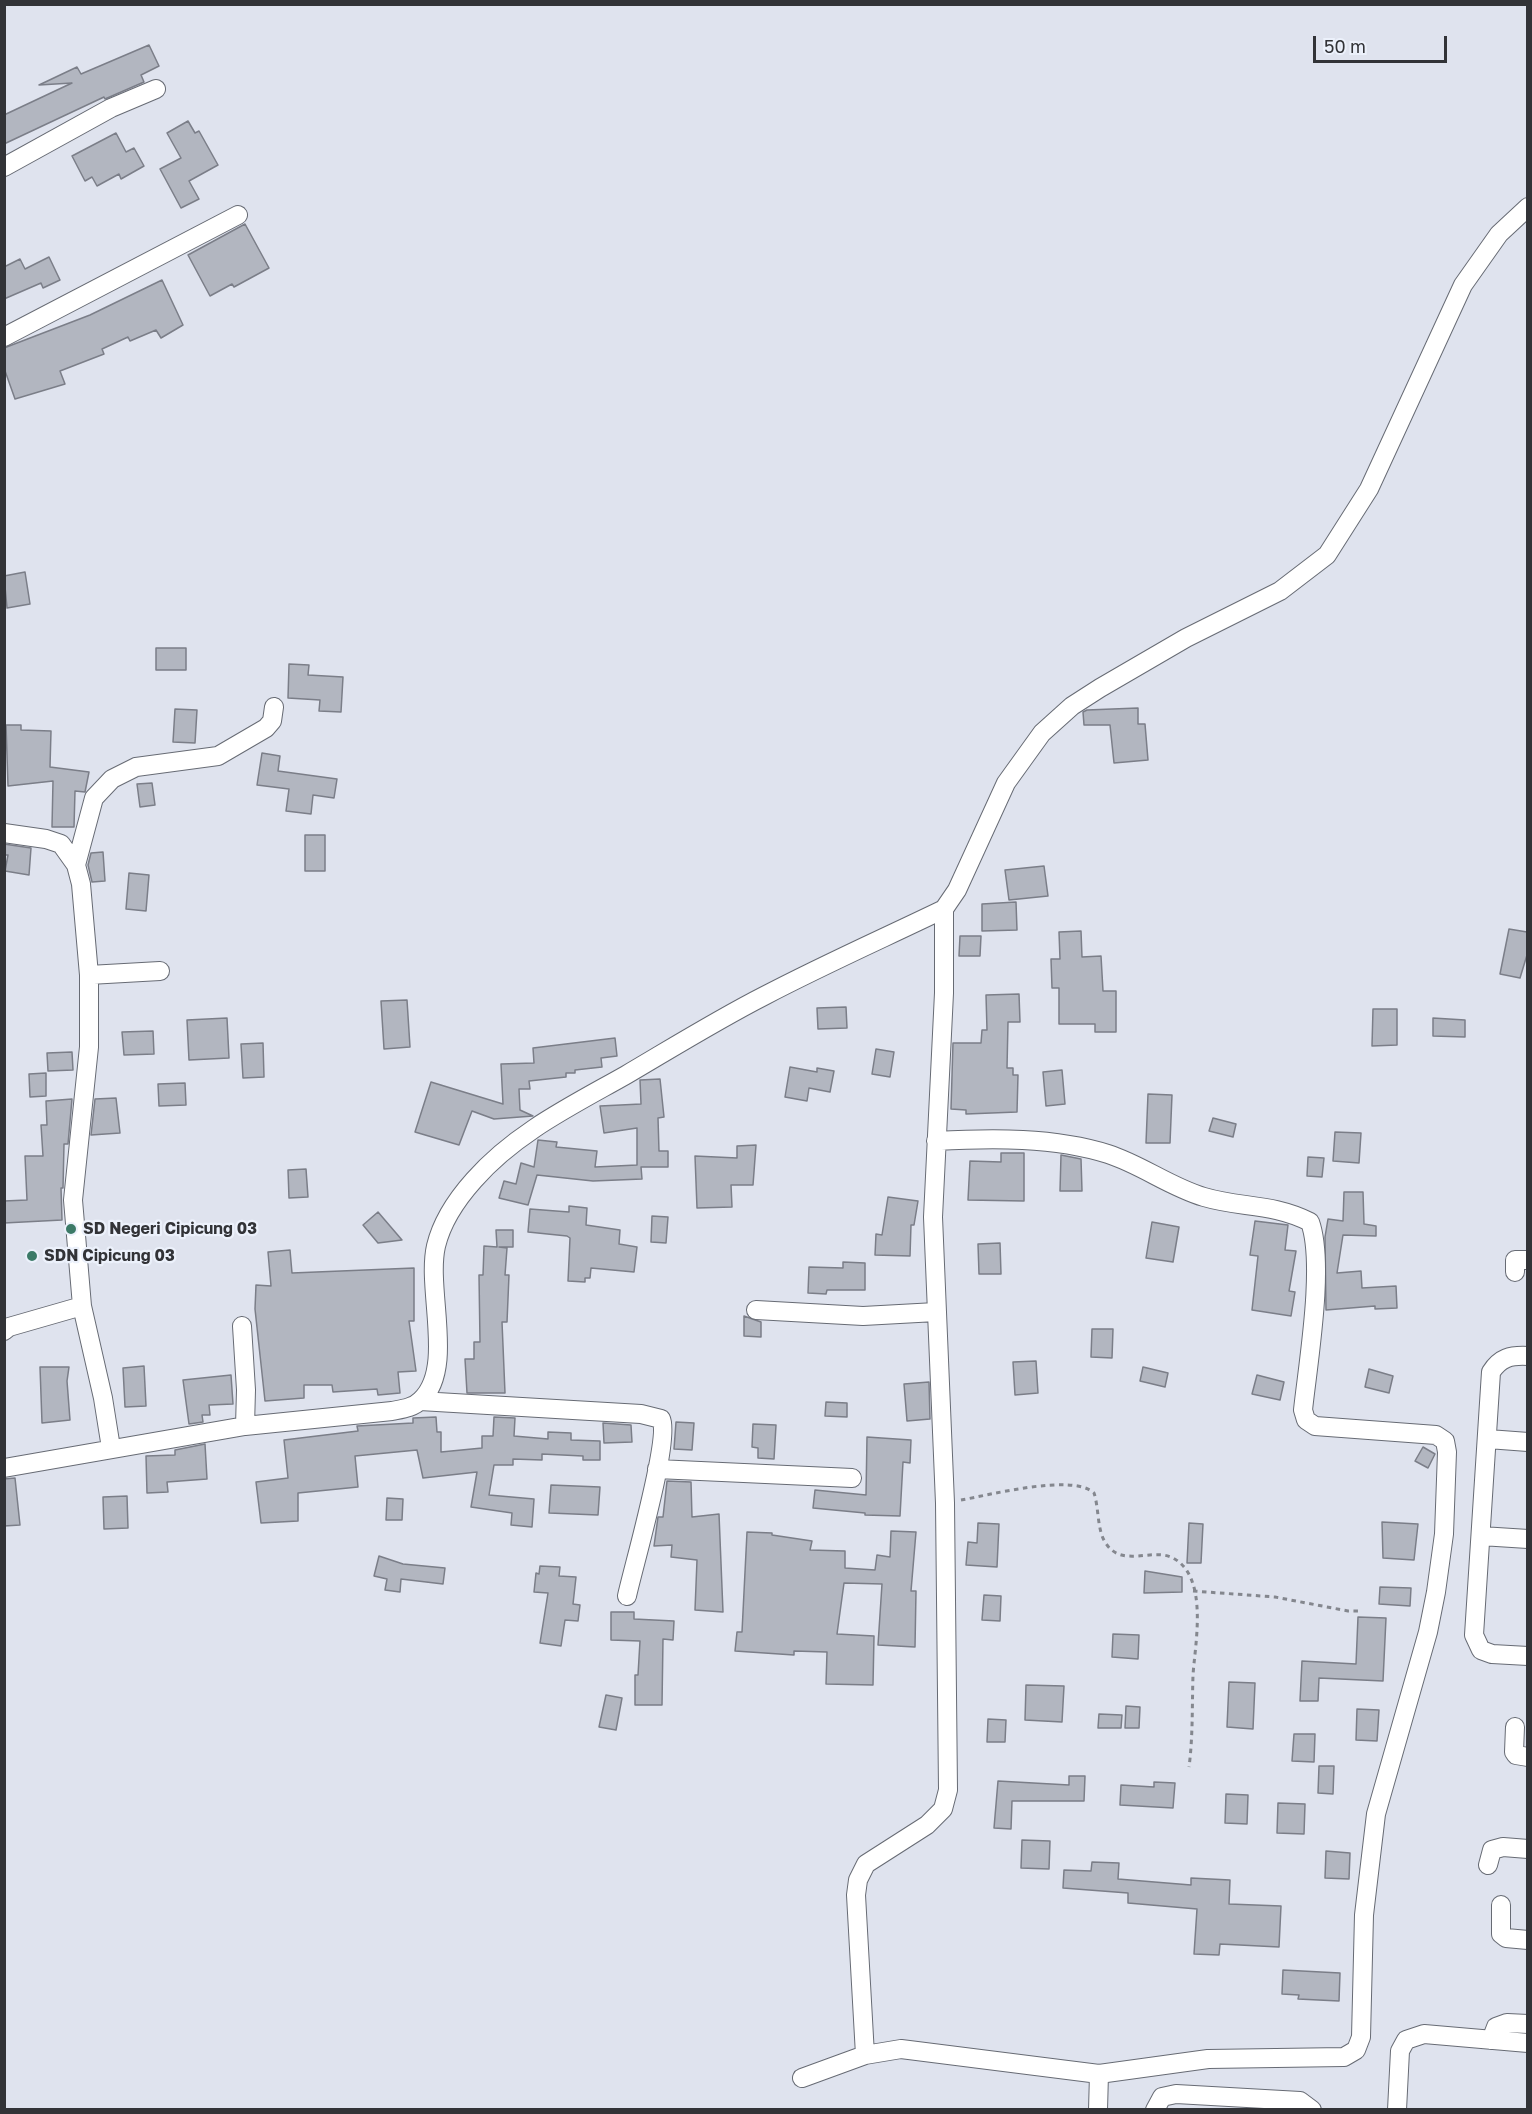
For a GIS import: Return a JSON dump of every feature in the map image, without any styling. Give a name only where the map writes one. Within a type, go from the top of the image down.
[{"type":"street","points":[[4,167],[111,108],[156,89]]},
{"type":"street","points":[[4,1468],[245,1426],[392,1411],[409,1408],[420,1401],[430,1388],[437,1370],[433,1279],[436,1247],[444,1222],[460,1197],[488,1164],[514,1142],[570,1107],[762,996],[944,909],[957,890],[1006,783],[1042,733],[1072,706],[1100,688],[1186,638],[1280,591],[1327,555],[1369,489],[1463,285],[1499,234],[1527,207]]},
{"type":"street","points":[[4,337],[238,215]]},
{"type":"street","points":[[76,865],[94,798],[112,779],[136,766],[218,756],[266,728],[272,721],[274,707]]},
{"type":"street","points":[[4,833],[46,839],[61,844],[76,865],[81,884],[89,975],[89,1047],[73,1200],[82,1306],[103,1398],[111,1448]]},
{"type":"street","points":[[865,2055],[858,1927],[858,1880],[866,1864],[927,1825],[943,1809],[948,1790],[945,1503],[933,1217],[945,993],[944,909]]},
{"type":"street","points":[[89,975],[160,971]]},
{"type":"street","points":[[802,2078],[865,2055],[901,2049],[1099,2074],[1208,2060],[1344,2057],[1356,2050],[1361,2037],[1366,1887],[1376,1814],[1432,1612],[1444,1534],[1447,1452],[1445,1441],[1436,1435],[1315,1426],[1306,1420],[1303,1410],[1314,1305],[1314,1235],[1310,1222],[1268,1206],[1207,1198],[1182,1190],[1108,1154],[1068,1146],[987,1138],[936,1141]]},
{"type":"street","points":[[4,1331],[9,1327],[82,1306]]},
{"type":"street","points":[[756,1310],[863,1316],[936,1312]]},
{"type":"street","points":[[242,1326],[246,1390],[245,1426]]},
{"type":"street","points":[[1527,1356],[1499,1360],[1491,1372],[1474,1635],[1481,1650],[1492,1654],[1527,1656]]},
{"type":"street","points":[[420,1401],[654,1416],[663,1423],[657,1469],[627,1596]]},
{"type":"street","points":[[1488,1439],[1527,1442]]},
{"type":"street","points":[[657,1469],[852,1478]]},
{"type":"street","points":[[1481,1536],[1527,1539]]},
{"type":"street","points":[[1515,1727],[1514,1752],[1516,1755],[1527,1757]]},
{"type":"street","points":[[1488,1865],[1492,1850],[1497,1848],[1527,1849]]},
{"type":"street","points":[[1501,1905],[1501,1934],[1506,1938],[1527,1940]]},
{"type":"street","points":[[1491,2040],[1496,2027],[1507,2023],[1527,2024]]},
{"type":"street","points":[[1397,2109],[1400,2051],[1406,2040],[1424,2034],[1527,2043]]},
{"type":"street","points":[[1098,2109],[1099,2074]]},
{"type":"street","points":[[1155,2109],[1162,2097],[1176,2094],[1300,2101],[1312,2109]]},
{"type":"path","points":[[945,1503],[1046,1486],[1076,1484],[1089,1488],[1098,1506],[1106,1544],[1126,1557],[1173,1558],[1190,1578],[1199,1619],[1189,1767]]},
{"type":"path","points":[[1193,1591],[1275,1597],[1348,1611],[1362,1611]]},
{"type":"building","points":[[149,45],[159,66],[141,75],[144,82],[105,99],[104,97],[4,144],[4,115],[72,83],[39,85],[77,67],[81,74]]},
{"type":"building","points":[[188,121],[195,133],[199,131],[218,165],[189,181],[199,199],[181,208],[160,169],[181,158],[167,133]]},
{"type":"building","points":[[116,133],[126,152],[134,148],[144,166],[121,179],[119,174],[97,186],[92,177],[85,181],[72,156]]},
{"type":"building","points":[[245,224],[269,268],[234,287],[232,284],[210,296],[188,255]]},
{"type":"building","points":[[49,257],[60,280],[43,288],[41,283],[4,299],[4,267],[20,259],[25,269]]},
{"type":"building","points":[[162,280],[183,325],[161,338],[156,330],[130,341],[128,337],[102,349],[104,354],[60,371],[65,384],[15,399],[4,368],[4,348],[90,315]]},
{"type":"building","points":[[25,572],[30,604],[7,608],[4,576]]},
{"type":"building","points":[[156,648],[186,648],[186,670],[156,670]]},
{"type":"building","points":[[289,664],[309,665],[308,675],[343,677],[341,712],[319,711],[320,700],[288,698]]},
{"type":"building","points":[[1138,708],[1138,724],[1145,724],[1148,760],[1114,763],[1110,725],[1084,725],[1083,712]]},
{"type":"building","points":[[175,709],[197,710],[195,743],[173,742]]},
{"type":"building","points":[[6,725],[21,725],[21,730],[51,731],[50,767],[89,772],[85,792],[75,791],[74,827],[52,827],[53,781],[8,786]]},
{"type":"building","points":[[262,753],[280,756],[278,771],[337,779],[334,798],[313,795],[311,814],[286,811],[289,789],[257,785]]},
{"type":"building","points":[[152,783],[155,805],[140,807],[137,784]]},
{"type":"building","points":[[305,835],[325,835],[325,871],[305,871]]},
{"type":"building","points":[[4,844],[31,848],[29,875],[5,871],[8,855],[4,855]]},
{"type":"building","points":[[103,852],[105,881],[92,882],[88,865],[91,853]]},
{"type":"building","points":[[1044,866],[1048,896],[1009,900],[1005,870]]},
{"type":"building","points":[[129,873],[149,875],[146,911],[126,909]]},
{"type":"building","points":[[1016,902],[1017,930],[982,931],[982,904]]},
{"type":"building","points":[[1509,929],[1527,932],[1527,955],[1520,978],[1500,974]]},
{"type":"building","points":[[1081,931],[1082,957],[1101,956],[1103,991],[1116,991],[1116,1032],[1095,1032],[1095,1024],[1059,1024],[1059,988],[1052,988],[1051,959],[1060,959],[1059,932]]},
{"type":"building","points":[[960,936],[981,936],[980,956],[959,956]]},
{"type":"building","points":[[1019,994],[1020,1022],[1008,1022],[1007,1068],[1013,1068],[1013,1075],[1018,1075],[1017,1112],[966,1114],[966,1110],[951,1109],[953,1043],[981,1043],[982,1030],[987,1030],[986,995]]},
{"type":"building","points":[[407,1000],[410,1047],[384,1049],[381,1001]]},
{"type":"building","points":[[846,1007],[847,1028],[818,1029],[817,1008]]},
{"type":"building","points":[[1373,1009],[1397,1009],[1397,1045],[1372,1046]]},
{"type":"building","points":[[227,1018],[229,1058],[189,1060],[187,1020]]},
{"type":"building","points":[[1433,1018],[1465,1020],[1465,1037],[1433,1036]]},
{"type":"building","points":[[153,1031],[154,1054],[124,1055],[122,1032]]},
{"type":"building","points":[[615,1038],[617,1056],[601,1058],[602,1067],[575,1070],[575,1073],[566,1073],[566,1077],[529,1081],[530,1089],[519,1089],[520,1110],[533,1116],[494,1119],[472,1111],[459,1145],[415,1132],[431,1082],[503,1104],[501,1064],[534,1063],[533,1048]]},
{"type":"building","points":[[263,1043],[264,1077],[243,1078],[241,1044]]},
{"type":"building","points":[[876,1049],[894,1052],[890,1077],[872,1074]]},
{"type":"building","points":[[72,1052],[73,1070],[48,1071],[47,1053]]},
{"type":"building","points":[[790,1067],[817,1072],[817,1068],[834,1071],[830,1092],[809,1088],[807,1101],[785,1097]]},
{"type":"building","points":[[1062,1070],[1065,1104],[1046,1106],[1043,1072]]},
{"type":"building","points":[[46,1073],[46,1096],[30,1097],[29,1074]]},
{"type":"building","points":[[660,1079],[664,1117],[658,1118],[659,1151],[668,1151],[668,1167],[641,1167],[642,1179],[593,1181],[537,1175],[528,1205],[499,1198],[504,1181],[516,1184],[521,1163],[534,1167],[538,1140],[557,1142],[556,1147],[597,1151],[595,1167],[637,1165],[637,1128],[604,1133],[600,1106],[641,1104],[640,1080]]},
{"type":"building","points":[[185,1083],[186,1105],[159,1106],[158,1084]]},
{"type":"building","points":[[1148,1094],[1172,1095],[1170,1143],[1146,1143]]},
{"type":"building","points":[[116,1098],[120,1133],[91,1135],[95,1099]]},
{"type":"building","points":[[72,1099],[68,1144],[64,1144],[63,1188],[61,1188],[62,1220],[4,1223],[4,1201],[27,1200],[25,1156],[43,1156],[41,1125],[47,1125],[46,1101]]},
{"type":"building","points":[[1213,1118],[1236,1124],[1233,1137],[1209,1131]]},
{"type":"building","points":[[1335,1132],[1361,1133],[1359,1163],[1333,1161]]},
{"type":"building","points":[[756,1145],[753,1185],[731,1185],[732,1207],[697,1208],[695,1156],[737,1158],[737,1146]]},
{"type":"building","points":[[1001,1153],[1024,1153],[1024,1201],[968,1200],[970,1161],[1001,1162]]},
{"type":"building","points":[[1061,1155],[1081,1159],[1082,1191],[1060,1191]]},
{"type":"building","points":[[1308,1157],[1324,1158],[1322,1177],[1307,1176]]},
{"type":"building","points":[[306,1169],[308,1197],[289,1198],[288,1170]]},
{"type":"building","points":[[1344,1192],[1363,1192],[1364,1224],[1376,1226],[1376,1236],[1343,1235],[1337,1273],[1361,1271],[1362,1288],[1396,1286],[1397,1308],[1375,1309],[1375,1306],[1326,1310],[1325,1237],[1328,1219],[1343,1221]]},
{"type":"building","points":[[888,1197],[918,1201],[914,1225],[911,1225],[910,1256],[875,1255],[876,1234],[882,1235]]},
{"type":"building","points":[[569,1206],[587,1208],[586,1225],[620,1230],[619,1244],[637,1247],[634,1272],[591,1268],[590,1278],[585,1278],[585,1282],[568,1281],[570,1238],[528,1232],[530,1209],[569,1212]]},
{"type":"building","points":[[378,1212],[402,1240],[378,1243],[363,1225]]},
{"type":"building","points":[[652,1216],[668,1217],[666,1243],[651,1242]]},
{"type":"building","points":[[1255,1221],[1288,1225],[1285,1250],[1296,1251],[1289,1291],[1295,1292],[1291,1316],[1252,1310],[1258,1256],[1250,1255]]},
{"type":"building","points":[[1152,1222],[1179,1227],[1173,1262],[1146,1258]]},
{"type":"building","points":[[496,1230],[513,1230],[513,1247],[499,1247],[507,1248],[505,1275],[509,1275],[507,1322],[502,1322],[505,1393],[467,1393],[465,1359],[474,1359],[474,1342],[480,1342],[479,1275],[483,1275],[484,1246],[497,1247]]},
{"type":"building","points":[[1000,1243],[1001,1274],[979,1274],[978,1244]]},
{"type":"building","points":[[290,1250],[292,1273],[414,1268],[414,1321],[409,1321],[416,1371],[398,1372],[400,1393],[378,1395],[377,1389],[333,1392],[332,1385],[304,1385],[304,1398],[265,1401],[255,1309],[256,1285],[271,1286],[268,1252]]},
{"type":"building","points":[[843,1262],[865,1263],[865,1290],[827,1290],[826,1294],[808,1293],[809,1267],[843,1268]]},
{"type":"building","points":[[744,1316],[761,1322],[761,1337],[744,1336]]},
{"type":"building","points":[[1092,1329],[1113,1329],[1112,1358],[1091,1357]]},
{"type":"building","points":[[1036,1361],[1038,1393],[1015,1395],[1013,1362]]},
{"type":"building","points":[[144,1366],[146,1406],[125,1407],[123,1368]]},
{"type":"building","points":[[40,1367],[69,1367],[67,1381],[70,1420],[42,1423]]},
{"type":"building","points":[[1143,1367],[1168,1373],[1165,1387],[1140,1381]]},
{"type":"building","points":[[1369,1369],[1393,1376],[1389,1393],[1365,1387]]},
{"type":"building","points":[[231,1375],[233,1404],[209,1405],[210,1415],[202,1415],[203,1422],[189,1424],[183,1380]]},
{"type":"building","points":[[1257,1375],[1284,1382],[1280,1400],[1252,1394]]},
{"type":"building","points":[[929,1382],[930,1419],[907,1421],[904,1384]]},
{"type":"building","points":[[826,1402],[847,1403],[847,1417],[825,1416]]},
{"type":"building","points":[[436,1417],[437,1432],[441,1432],[441,1452],[482,1448],[482,1436],[493,1436],[494,1417],[515,1418],[514,1436],[548,1439],[548,1432],[571,1433],[571,1440],[600,1441],[600,1460],[583,1460],[583,1456],[542,1454],[542,1460],[513,1459],[513,1465],[494,1465],[489,1495],[534,1499],[532,1527],[511,1525],[512,1513],[471,1507],[477,1472],[423,1478],[417,1450],[355,1456],[358,1487],[298,1493],[298,1521],[261,1523],[256,1482],[288,1478],[284,1440],[358,1431],[357,1426],[413,1423],[413,1418]]},
{"type":"building","points":[[676,1422],[694,1423],[692,1450],[674,1449]]},
{"type":"building","points":[[603,1423],[631,1425],[632,1442],[604,1443]]},
{"type":"building","points":[[753,1424],[776,1425],[774,1459],[758,1458],[758,1448],[752,1447]]},
{"type":"building","points":[[867,1437],[911,1440],[910,1463],[903,1462],[900,1516],[865,1515],[865,1513],[813,1508],[815,1490],[866,1495]]},
{"type":"building","points":[[205,1444],[207,1479],[167,1482],[168,1492],[147,1493],[146,1456],[175,1455],[175,1450]]},
{"type":"building","points":[[1423,1447],[1435,1454],[1428,1468],[1415,1461]]},
{"type":"building","points":[[15,1478],[20,1525],[4,1526],[4,1479]]},
{"type":"building","points":[[667,1481],[691,1482],[692,1517],[719,1514],[723,1612],[695,1610],[697,1560],[671,1557],[672,1545],[654,1546],[658,1517],[663,1517]]},
{"type":"building","points":[[551,1485],[600,1487],[598,1515],[549,1513]]},
{"type":"building","points":[[127,1496],[128,1528],[104,1529],[103,1497]]},
{"type":"building","points":[[387,1498],[403,1499],[402,1520],[386,1520]]},
{"type":"building","points":[[1382,1522],[1418,1524],[1414,1560],[1383,1558]]},
{"type":"building","points":[[978,1523],[999,1524],[997,1567],[966,1565],[968,1542],[977,1543]]},
{"type":"building","points":[[1189,1523],[1203,1524],[1201,1563],[1187,1563]]},
{"type":"building","points":[[891,1531],[916,1532],[911,1591],[916,1591],[915,1647],[878,1645],[882,1584],[844,1583],[837,1634],[874,1636],[873,1685],[826,1684],[827,1652],[794,1651],[794,1655],[735,1651],[737,1632],[742,1632],[747,1532],[772,1533],[772,1535],[812,1541],[810,1550],[845,1551],[845,1568],[875,1570],[877,1555],[890,1557]]},
{"type":"building","points":[[379,1556],[403,1564],[445,1568],[443,1584],[401,1579],[400,1592],[385,1590],[387,1579],[374,1576]]},
{"type":"building","points":[[540,1566],[560,1567],[559,1576],[576,1577],[573,1604],[580,1605],[578,1621],[565,1620],[561,1646],[540,1643],[548,1593],[534,1592],[536,1573],[539,1574]]},
{"type":"building","points":[[1145,1571],[1182,1577],[1182,1592],[1144,1593]]},
{"type":"building","points":[[1380,1587],[1411,1588],[1410,1606],[1379,1604]]},
{"type":"building","points":[[984,1595],[1001,1596],[1000,1621],[982,1620]]},
{"type":"building","points":[[611,1612],[634,1612],[634,1619],[674,1621],[673,1640],[663,1639],[662,1705],[635,1705],[635,1675],[638,1675],[640,1641],[611,1640]]},
{"type":"building","points":[[1358,1617],[1386,1618],[1383,1681],[1319,1678],[1318,1701],[1300,1701],[1302,1661],[1356,1664]]},
{"type":"building","points":[[1113,1634],[1139,1635],[1138,1659],[1112,1657]]},
{"type":"building","points":[[1229,1682],[1255,1683],[1253,1729],[1227,1727]]},
{"type":"building","points":[[1026,1685],[1064,1686],[1062,1722],[1025,1720]]},
{"type":"building","points":[[606,1695],[622,1698],[616,1730],[599,1727]]},
{"type":"building","points":[[1126,1706],[1140,1707],[1139,1728],[1125,1728]]},
{"type":"building","points":[[1357,1709],[1379,1710],[1377,1741],[1356,1740]]},
{"type":"building","points":[[1099,1714],[1122,1715],[1121,1728],[1098,1728]]},
{"type":"building","points":[[988,1719],[1006,1720],[1005,1742],[987,1742]]},
{"type":"building","points":[[1294,1734],[1315,1734],[1314,1762],[1292,1761]]},
{"type":"building","points":[[1319,1766],[1334,1766],[1333,1794],[1318,1793]]},
{"type":"building","points":[[1069,1776],[1085,1776],[1084,1801],[1012,1801],[1011,1829],[994,1828],[998,1781],[1069,1785]]},
{"type":"building","points":[[1154,1782],[1175,1783],[1173,1808],[1120,1805],[1121,1785],[1154,1787]]},
{"type":"building","points":[[1226,1794],[1248,1795],[1247,1824],[1225,1823]]},
{"type":"building","points":[[1278,1803],[1305,1804],[1304,1834],[1277,1833]]},
{"type":"building","points":[[1022,1840],[1050,1841],[1049,1869],[1021,1868]]},
{"type":"building","points":[[1326,1851],[1350,1853],[1349,1879],[1325,1878]]},
{"type":"building","points":[[1092,1862],[1119,1863],[1118,1879],[1191,1885],[1191,1878],[1230,1880],[1229,1904],[1281,1906],[1279,1947],[1220,1944],[1219,1955],[1194,1954],[1197,1909],[1128,1903],[1128,1893],[1063,1888],[1064,1870],[1091,1871]]},
{"type":"building","points":[[1283,1970],[1340,1973],[1339,2001],[1298,1999],[1299,1995],[1282,1994]]},
{"type":"place","name":"SD Negeri Cipicung 03","points":[[71,1229]]},
{"type":"place","name":"SDN Cipicung 03","points":[[32,1256]]}]
